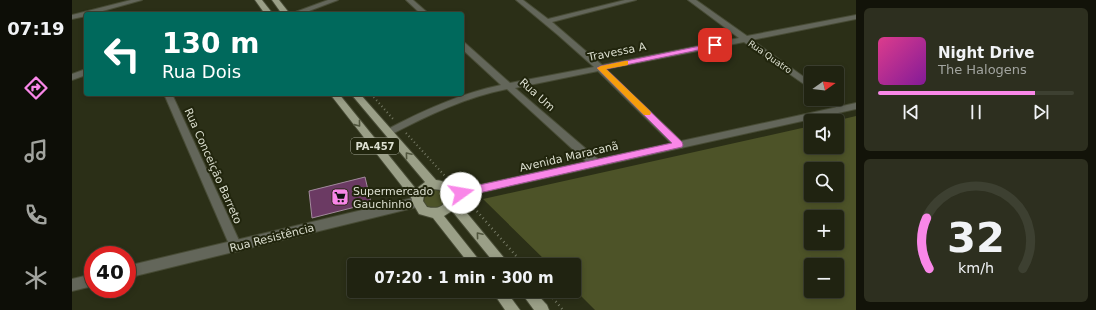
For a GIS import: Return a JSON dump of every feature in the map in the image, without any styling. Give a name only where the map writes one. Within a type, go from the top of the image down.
[{"type":"main road","points":[[258,0],[267,12]]},
{"type":"main road","points":[[275,0],[284,12]]},
{"type":"main road","name":"PA-457","points":[[336,96],[417,200],[423,211],[436,214],[471,258]]},
{"type":"main road","name":"PA-457","points":[[357,96],[433,184],[445,187],[452,199],[498,258]]},
{"type":"main road","points":[[417,200],[422,189],[433,184]]},
{"type":"main road","points":[[436,214],[447,209],[452,199]]},
{"type":"main road","points":[[504,298],[513,310]]},
{"type":"main road","points":[[532,298],[542,310]]},
{"type":"street","points":[[91,12],[139,0]]},
{"type":"street","points":[[300,12],[335,0]]},
{"type":"street","points":[[409,0],[423,12]]},
{"type":"street","points":[[519,0],[548,21],[601,68],[679,145]]},
{"type":"street","points":[[548,21],[623,1],[633,0]]},
{"type":"street","name":"Rua Quatro","points":[[691,0],[804,81]]},
{"type":"street","points":[[72,16],[84,13]]},
{"type":"street","name":"Travessa A","points":[[389,132],[424,113],[471,95],[856,17]]},
{"type":"street","name":"Rua Um","points":[[464,47],[595,163]]},
{"type":"street","points":[[72,76],[84,73]]},
{"type":"street","name":"Rua Conceição Barreto","points":[[169,96],[236,247]]},
{"type":"street","points":[[839,106],[843,109]]},
{"type":"street","name":"Avenida Maracanã","points":[[452,199],[595,163],[856,106]]},
{"type":"street","name":"Rua Resistência","points":[[136,270],[236,247],[417,200]]},
{"type":"street","points":[[72,285],[84,282]]},
{"type":"path","points":[[553,298],[563,310]]},
{"type":"green space","points":[[856,116],[856,310],[595,310],[581,296],[581,258],[543,258],[483,199],[804,128],[804,154],[844,154],[844,119]]},
{"type":"green space","points":[[435,190],[443,191],[449,198],[445,207],[429,209],[424,203],[425,198],[428,193]]},
{"type":"building","name":"Supermercado Gauchinho","points":[[365,177],[371,203],[312,218],[309,191]]},
{"type":"slow traffic","points":[[625,63],[601,68],[647,113]]},
{"type":"place","name":"Supermercado Gauchinho","points":[[340,197]]},
{"type":"route","points":[[461,193],[679,145],[601,68],[715,45]]}]
